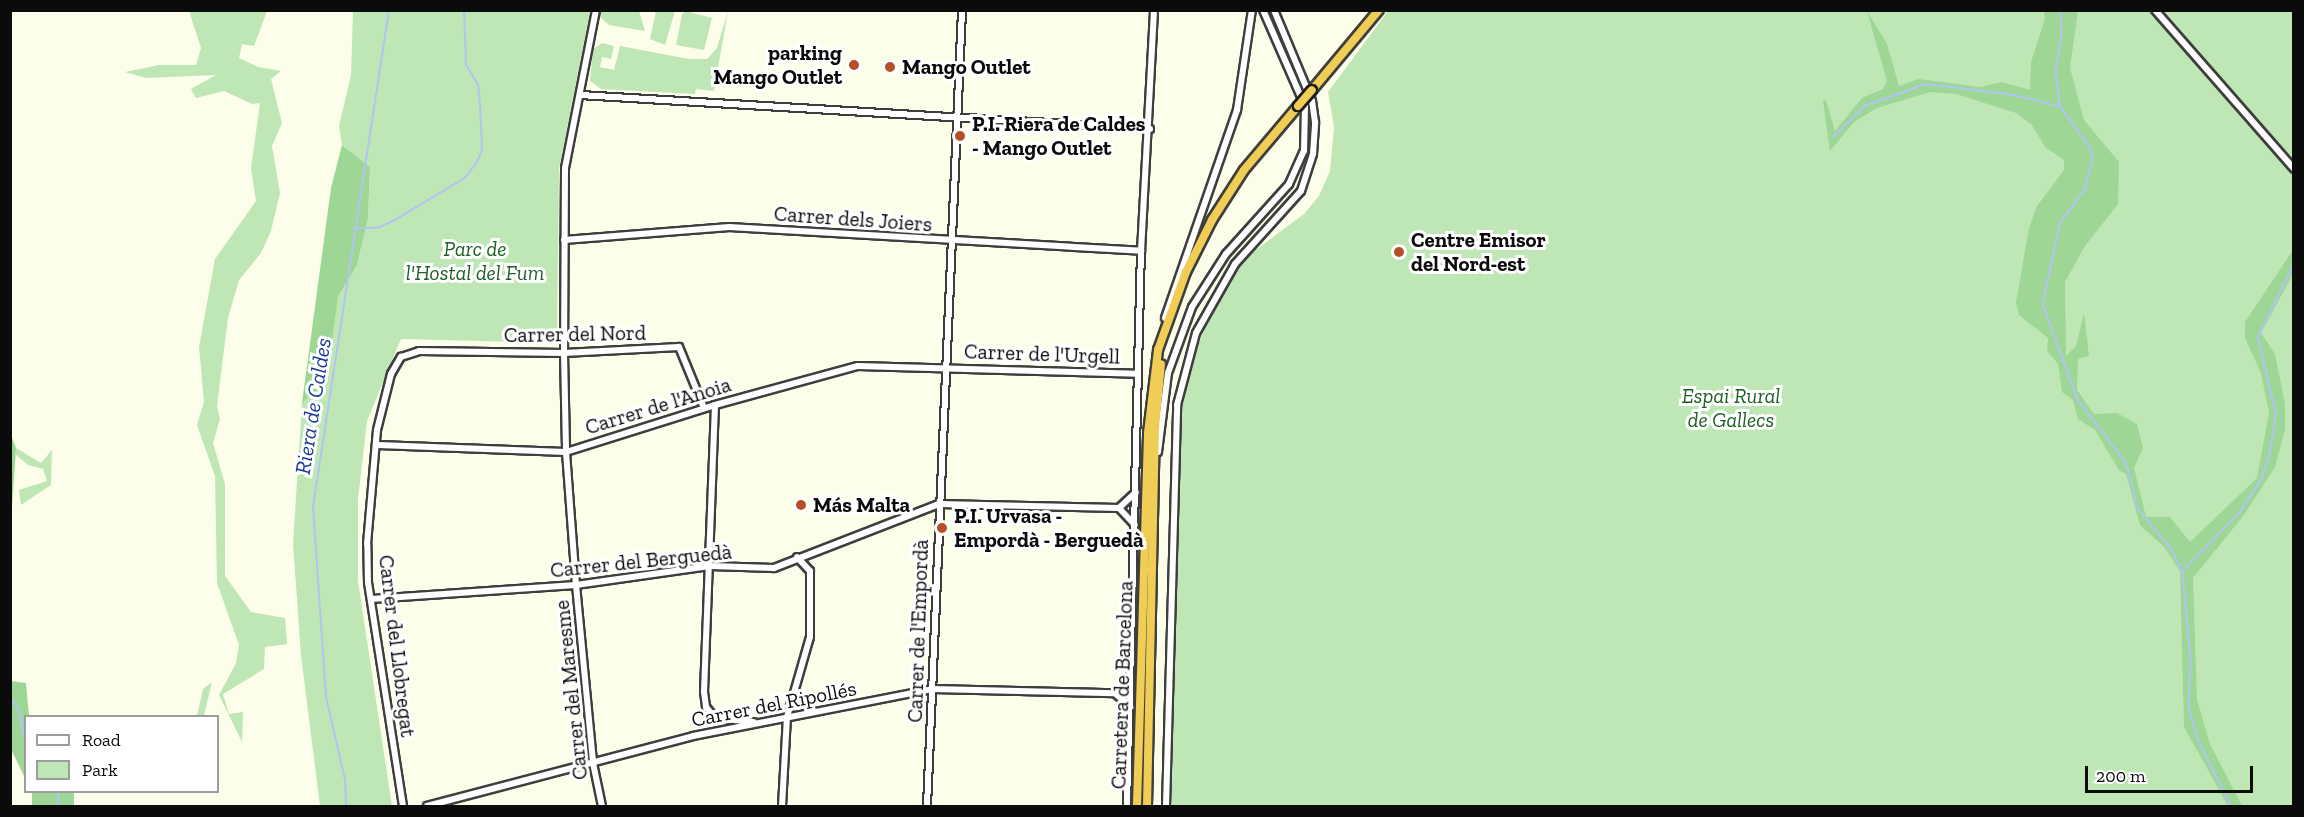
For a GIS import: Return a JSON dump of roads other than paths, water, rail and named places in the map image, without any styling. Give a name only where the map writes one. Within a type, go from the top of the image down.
[{"type":"highway","name":"Carretera de Barcelona","points":[[1137,807],[1148,422],[1164,327],[1198,246],[1227,194],[1379,10]]},
{"type":"highway","name":"Carretera de Barcelona","points":[[1147,807],[1158,385],[1170,316]]},
{"type":"street","name":"Carrer del Maresme","points":[[596,10],[565,168],[564,353],[566,452],[576,585],[593,764],[602,807]]},
{"type":"street","name":"Carrer de l'Empordà","points":[[927,807],[945,367],[954,242],[962,10]]},
{"type":"street","points":[[1137,374],[1154,10]]},
{"type":"street","points":[[1164,327],[1237,110],[1252,10]]},
{"type":"street","points":[[1156,470],[1168,373],[1184,323],[1201,290],[1226,254],[1289,184],[1304,151],[1305,106],[1263,10]]},
{"type":"street","points":[[1166,807],[1177,405],[1196,333],[1234,264],[1301,191],[1313,154],[1315,123],[1312,101],[1274,10]]},
{"type":"street","points":[[2155,10],[2294,169]]},
{"type":"street","points":[[580,95],[1150,129]]},
{"type":"street","name":"Carrer dels Joiers","points":[[564,240],[729,227],[954,242],[1141,251]]},
{"type":"street","name":"Carrer del Nord","points":[[406,353],[564,353],[680,347],[704,408]]},
{"type":"street","name":"Carrer del Llobregat","points":[[403,807],[371,599],[367,514],[378,445],[377,430],[391,374],[406,353]]},
{"type":"street","name":"Carrer de l'Anoia","points":[[378,445],[566,452],[704,408],[858,366],[945,367]]},
{"type":"street","name":"Carrer de l'Urgell","points":[[945,367],[1137,374],[1127,807]]},
{"type":"street","points":[[715,405],[706,707],[715,718],[763,723]]},
{"type":"street","points":[[1135,525],[1119,508],[1136,492]]},
{"type":"street","name":"Carrer del Berguedà","points":[[371,599],[576,585],[710,566],[774,568],[797,557],[939,504],[1119,508]]},
{"type":"street","points":[[782,807],[787,717],[810,637],[810,571],[797,557]]},
{"type":"street","name":"Carrer del Ripollés","points":[[427,807],[693,736],[933,689],[1115,693],[1130,707]]},
{"type":"waterway","name":"Riera de Caldes","points":[[346,806],[345,780],[326,697],[313,507],[389,10]]},
{"type":"waterway","points":[[354,229],[380,227],[395,220],[465,178],[477,162],[482,151],[480,104],[478,85],[466,65],[464,10]]},
{"type":"waterway","points":[[2061,10],[2062,35],[2056,71],[2060,106],[2090,147],[2093,159],[2085,190],[2061,222],[2043,304],[2078,400],[2126,462],[2138,508],[2172,550],[2183,573],[2191,661],[2189,707],[2197,737],[2231,806]]},
{"type":"waterway","points":[[1833,137],[1865,106],[1926,84],[2014,95],[2059,106]]},
{"type":"waterway","points":[[2183,571],[2240,512],[2261,480],[2270,452],[2276,415],[2258,337],[2294,264]]},
{"type":"waterway","points":[[10,697],[19,710],[24,734]]},
{"type":"waterway","points":[[58,793],[58,806]]},
{"type":"place","name":"parking Mango Outlet","points":[[854,65]]},
{"type":"place","name":"Mango Outlet","points":[[890,67]]},
{"type":"place","name":"P.I. Riera de Caldes - Mango Outlet","points":[[960,136]]},
{"type":"place","name":"Centre Emisor del Nord-est","points":[[1399,252]]},
{"type":"place","name":"Más Malta","points":[[801,505]]},
{"type":"place","name":"P.I. Urvasa - Empordà - Berguedà","points":[[942,528]]},
{"type":"park label","name":"Parc de l'Hostal del Fum","points":[[475,261]]},
{"type":"park label","name":"Espai Rural de Gallecs","points":[[1731,408]]}]
